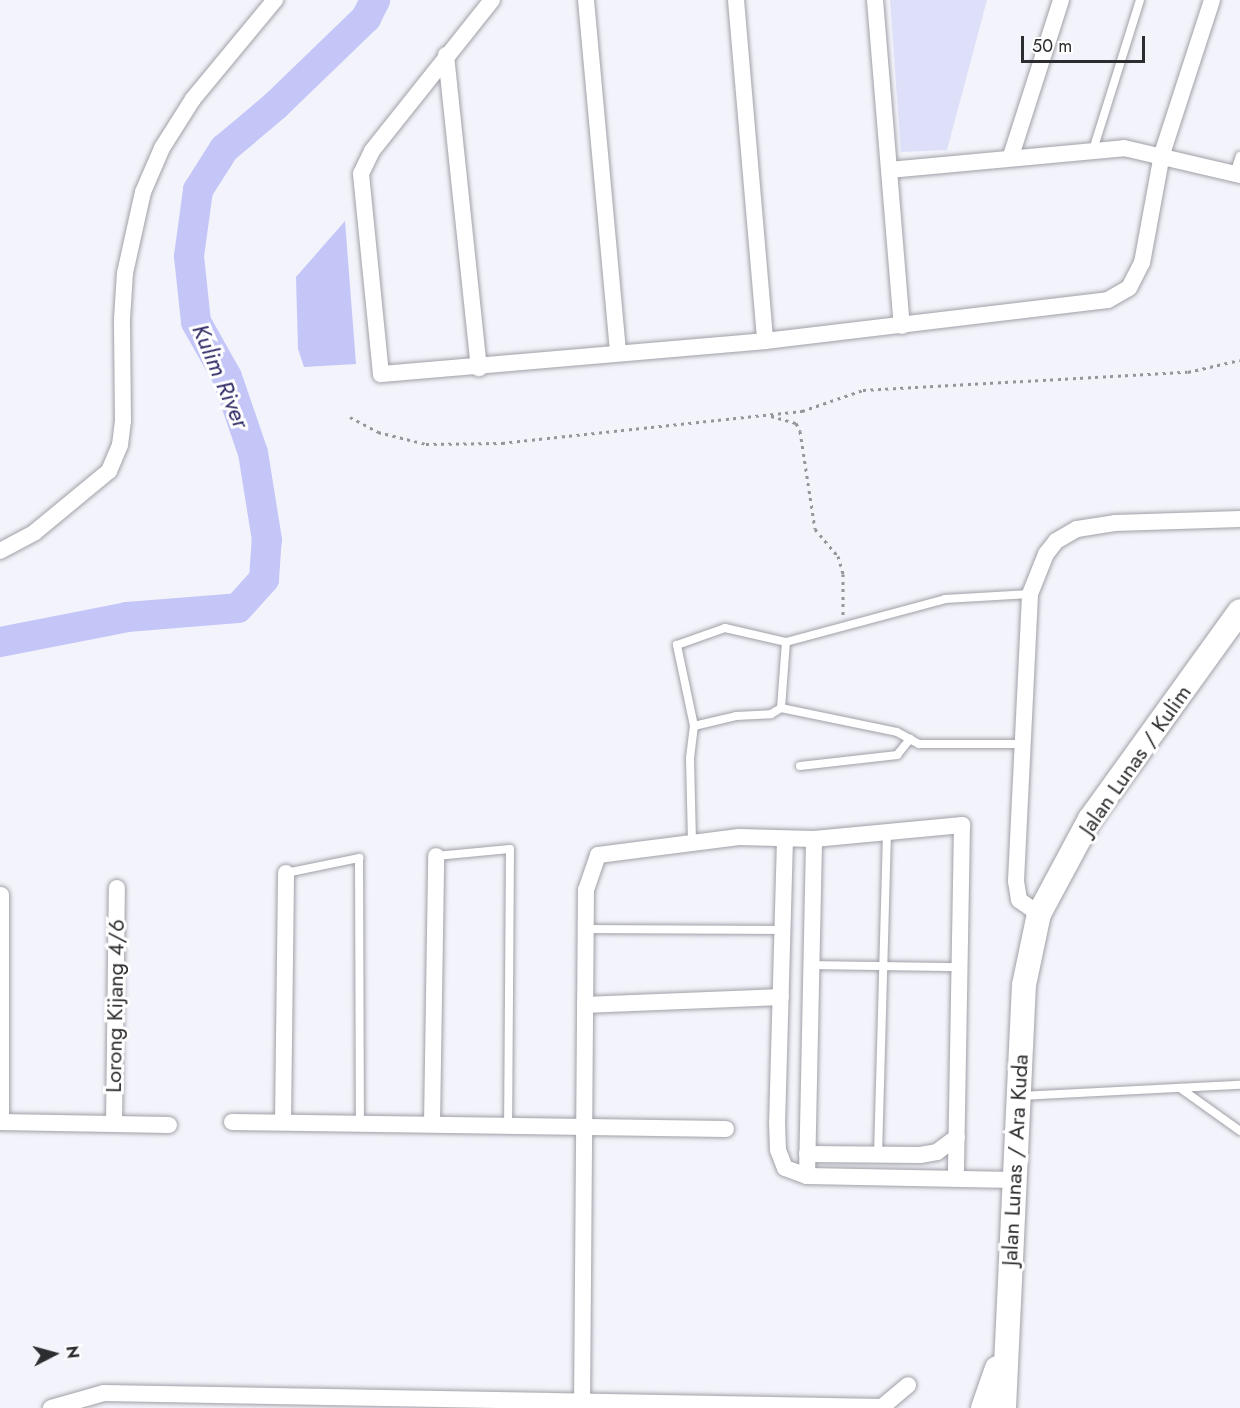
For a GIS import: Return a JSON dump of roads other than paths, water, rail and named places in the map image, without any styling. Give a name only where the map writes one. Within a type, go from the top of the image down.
[{"type":"main road","name":"Jalan Lunas / Kulim","points":[[1040,914],[1090,819],[1240,611]]},
{"type":"main road","name":"Jalan Lunas / Ara Kuda","points":[[1004,1408],[1016,1096],[1024,984],[1040,914]]},
{"type":"main road","points":[[982,1408],[1007,1337]]},
{"type":"street","points":[[0,550],[35,532],[109,471],[120,445],[123,421],[122,319],[125,273],[143,192],[162,148],[193,99],[275,0]]},
{"type":"street","points":[[492,0],[372,151],[361,174],[381,374],[479,368],[618,353],[765,341],[1107,300],[1129,288],[1142,263],[1162,154],[1212,0]]},
{"type":"street","points":[[586,0],[618,353]]},
{"type":"street","points":[[736,0],[765,341]]},
{"type":"street","points":[[875,0],[902,326]]},
{"type":"street","points":[[1011,156],[1061,0]]},
{"type":"street","points":[[446,55],[479,368]]},
{"type":"street","points":[[889,170],[1011,156],[1124,148],[1162,154],[1237,175]]},
{"type":"street","points":[[1040,914],[1019,900],[1016,881],[1030,594],[1046,554],[1056,541],[1077,529],[1116,524],[1240,519]]},
{"type":"street","points":[[582,1405],[586,890],[598,855],[692,841],[814,839],[962,825],[956,1179]]},
{"type":"street","points":[[785,838],[777,1150],[785,1168],[807,1176],[1014,1180]]},
{"type":"street","points":[[807,1176],[814,839]]},
{"type":"street","points":[[432,1124],[436,856]]},
{"type":"street","points":[[283,1122],[286,873]]},
{"type":"street","name":"Lorong Kijang 4/6","points":[[114,1124],[117,888]]},
{"type":"street","points":[[1,895],[0,1122],[169,1125]]},
{"type":"street","points":[[585,1005],[780,997]]},
{"type":"street","points":[[232,1122],[726,1129]]},
{"type":"street","points":[[807,1154],[878,1155],[937,1152],[957,1137]]},
{"type":"street","points":[[51,1408],[104,1393],[582,1405],[882,1407],[908,1385]]},
{"type":"lane","points":[[1093,150],[1140,0]]},
{"type":"lane","points":[[1237,175],[1240,156]]},
{"type":"lane","points":[[692,841],[690,758],[694,726],[677,645],[725,628],[786,642],[945,599],[1030,594]]},
{"type":"lane","points":[[781,708],[786,642]]},
{"type":"lane","points":[[694,726],[736,716],[771,714],[781,708],[897,732],[919,744],[1022,744]]},
{"type":"lane","points":[[800,765],[897,755],[910,739]]},
{"type":"lane","points":[[878,1155],[887,832]]},
{"type":"lane","points":[[436,856],[510,849],[508,1126]]},
{"type":"lane","points":[[286,873],[359,858],[360,1123]]},
{"type":"lane","points":[[585,929],[783,930]]},
{"type":"lane","points":[[811,965],[960,967]]},
{"type":"lane","points":[[1016,1096],[1240,1085]]},
{"type":"lane","points":[[1180,1088],[1240,1131]]},
{"type":"water","points":[[345,221],[356,364],[304,367],[298,349],[296,277]]},
{"type":"waterway","name":"Kulim River","points":[[0,642],[127,617],[238,608],[264,579],[267,540],[253,453],[227,377],[196,322],[189,256],[198,190],[224,149],[275,106],[366,18],[375,0]]}]
